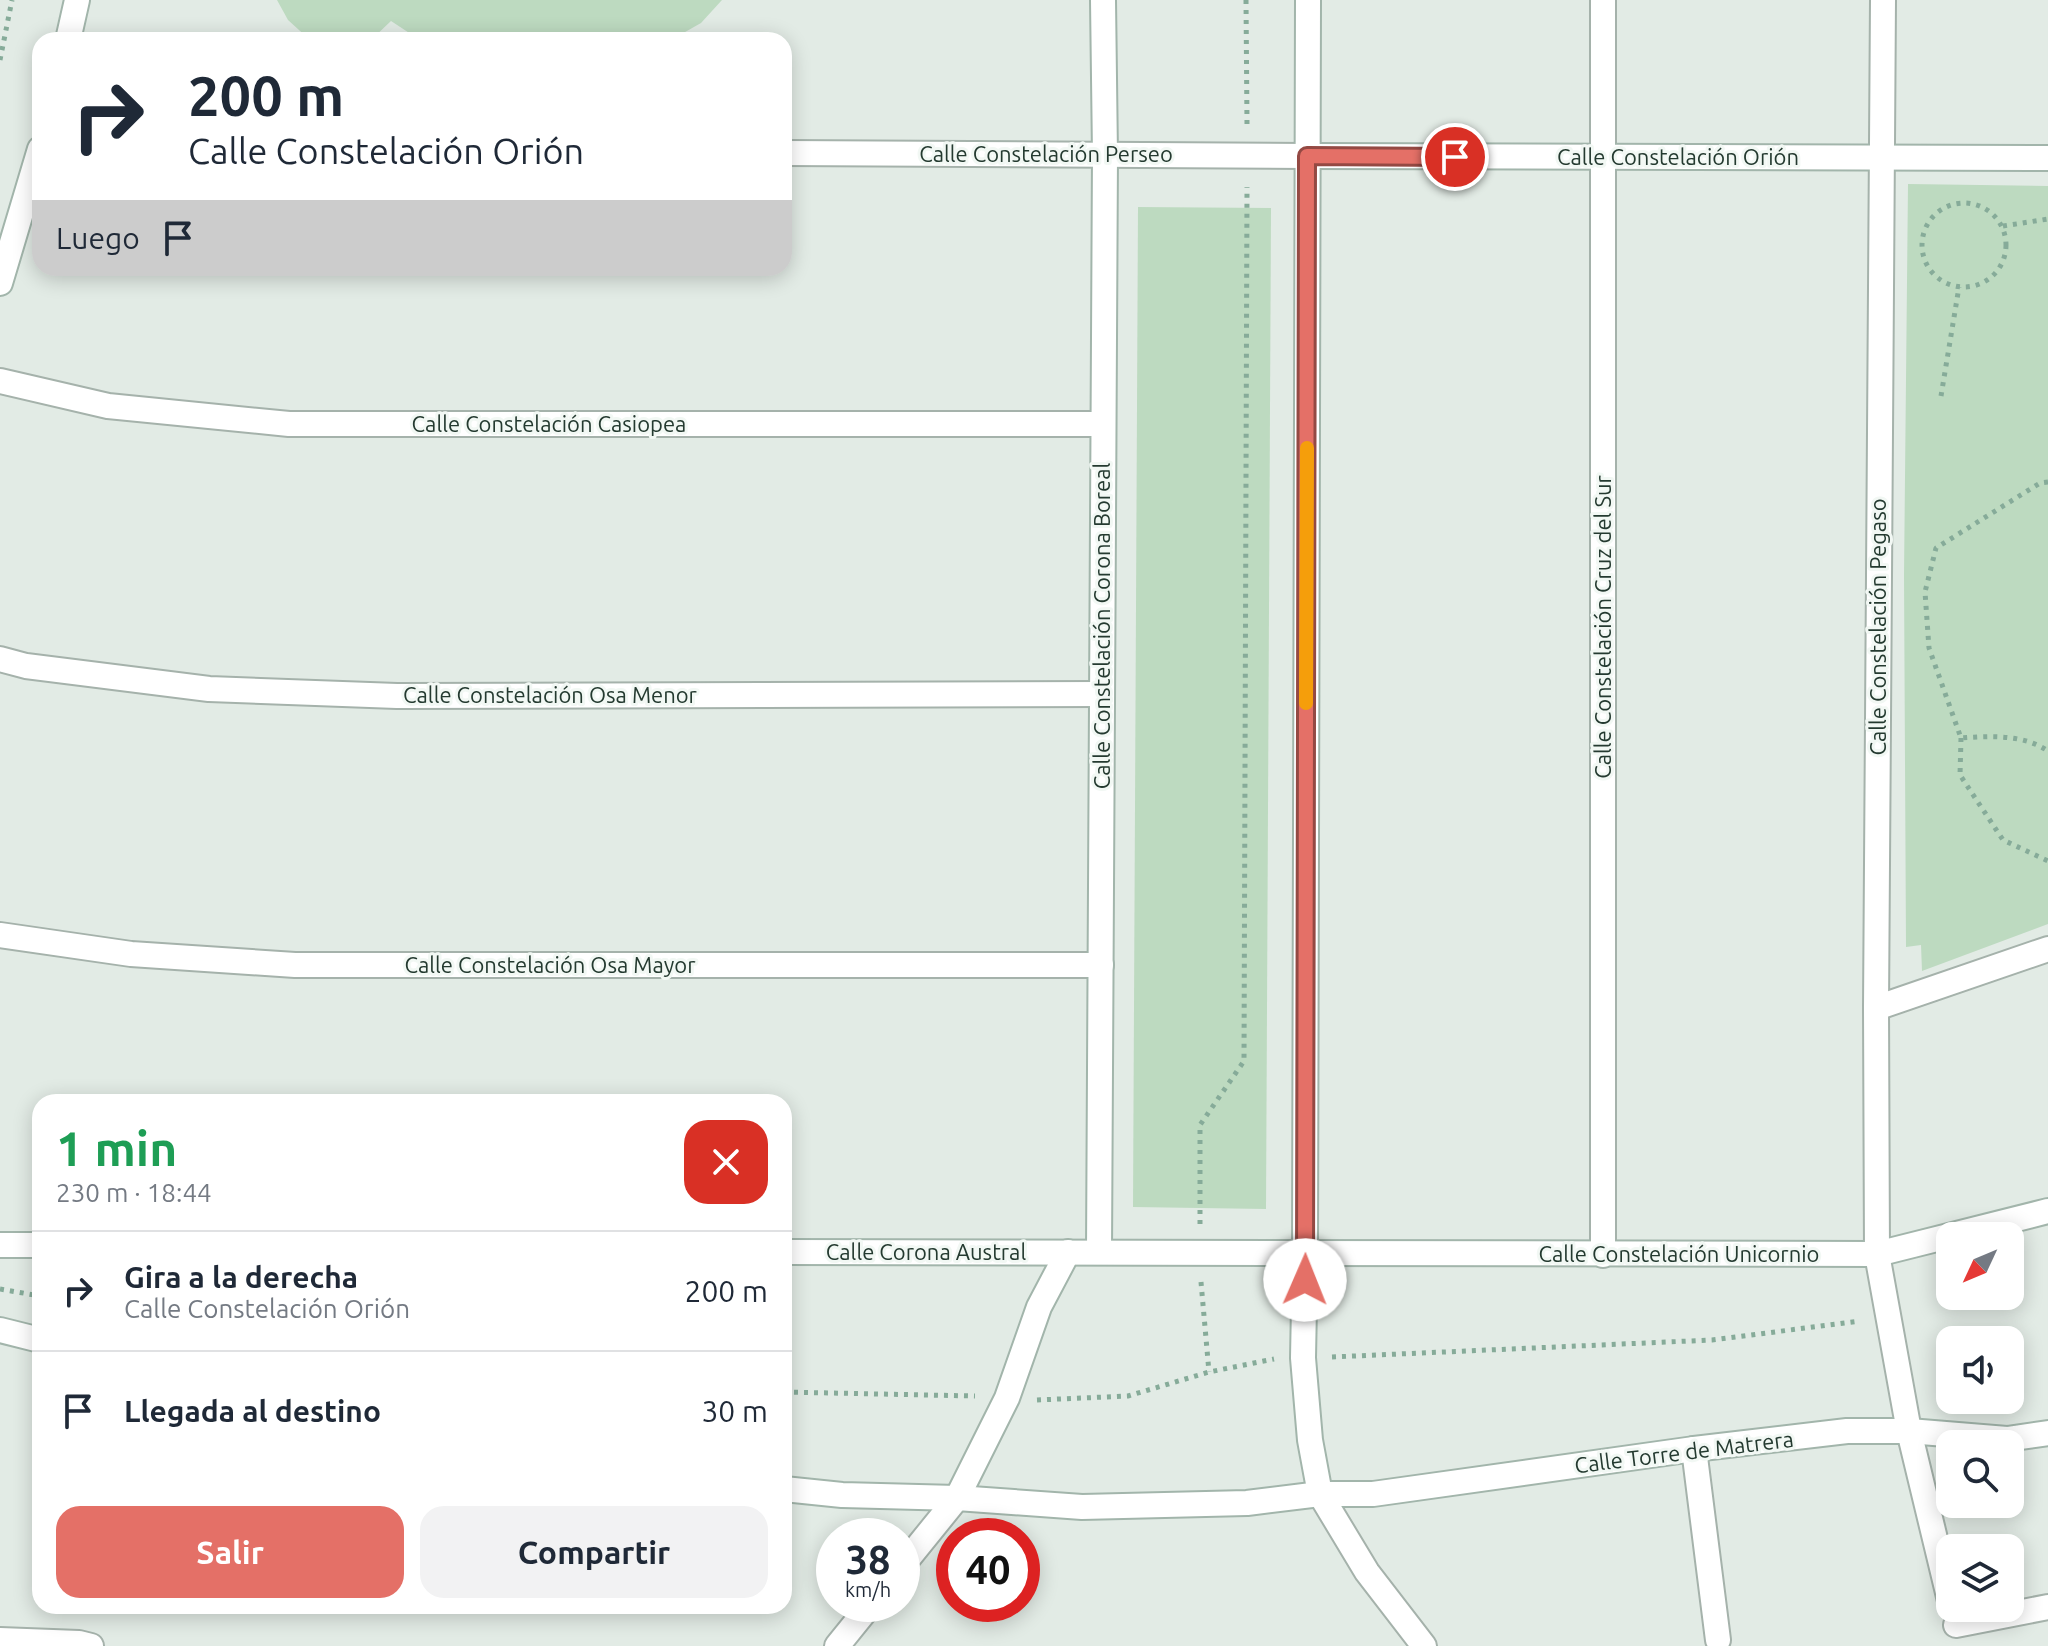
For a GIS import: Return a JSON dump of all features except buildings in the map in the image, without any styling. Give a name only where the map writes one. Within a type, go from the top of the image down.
[{"type":"street","points":[[70,32],[77,0]]},
{"type":"street","name":"Calle Constelación Corona Boreal","points":[[1099,1252],[1105,155],[1103,0]]},
{"type":"street","points":[[1308,0],[1303,1358],[1310,1440],[1320,1494],[1367,1572],[1424,1646]]},
{"type":"street","name":"Calle Constelación Cruz del Sur","points":[[1603,0],[1603,1255]]},
{"type":"street","name":"Calle Constelación Pegaso","points":[[1883,0],[1877,1254],[1909,1431],[1936,1543]]},
{"type":"street","name":"Calle Constelación Perseo","points":[[792,153],[1307,156]]},
{"type":"street","name":"Calle Constelación Orión","points":[[1307,156],[2048,158]]},
{"type":"street","points":[[0,283],[32,176]]},
{"type":"street","name":"Calle Constelación Casiopea","points":[[0,381],[108,406],[289,424],[1102,424]]},
{"type":"street","name":"Calle Constelación Osa Menor","points":[[0,659],[26,666],[209,689],[382,695],[1102,694]]},
{"type":"street","name":"Calle Constelación Osa Mayor","points":[[0,935],[131,954],[295,965],[1101,965]]},
{"type":"street","points":[[1876,1008],[2048,949]]},
{"type":"street","name":"Calle Constelación Unicornio","points":[[1099,1252],[1877,1254],[2048,1211]]},
{"type":"street","points":[[0,1245],[32,1245]]},
{"type":"street","name":"Calle Corona Austral","points":[[792,1252],[1099,1252]]},
{"type":"street","points":[[920,1544],[957,1498],[1007,1398],[1039,1307],[1068,1252]]},
{"type":"street","points":[[0,1330],[32,1338]]},
{"type":"street","name":"Calle Torre de Matrera","points":[[957,1498],[1082,1507],[1247,1503],[1320,1494],[1373,1494],[1847,1431],[1909,1431],[2007,1439],[2048,1433]]},
{"type":"street","points":[[1694,1449],[1718,1640]]},
{"type":"street","points":[[792,1490],[842,1495],[957,1498]]},
{"type":"street","points":[[1956,1626],[2048,1607]]},
{"type":"street","points":[[837,1646],[856,1622]]},
{"type":"street","points":[[0,1640],[91,1646]]},
{"type":"path","points":[[0,60],[12,0]]},
{"type":"path","points":[[1246,0],[1247,137]]},
{"type":"path","points":[[1200,1225],[1200,1125],[1244,1061],[1247,178]]},
{"type":"path","points":[[1965,202],[1985,208],[2003,226],[2007,247],[2001,267],[1983,284],[1959,287],[1945,283],[1932,272],[1924,259],[1922,241],[1928,223],[1944,207],[1965,202]]},
{"type":"path","points":[[2003,226],[2048,219]]},
{"type":"path","points":[[1941,396],[1959,287]]},
{"type":"path","points":[[2048,482],[2040,483],[1936,548],[1925,592],[1929,648],[1961,738],[1960,775],[2003,840],[2048,861]]},
{"type":"path","points":[[1961,738],[2001,736],[2048,751]]},
{"type":"path","points":[[1201,1277],[1209,1372]]},
{"type":"path","points":[[0,1289],[32,1295]]},
{"type":"path","points":[[1327,1358],[1712,1340],[1889,1317]]},
{"type":"path","points":[[1035,1400],[1128,1396],[1209,1372],[1276,1359]]},
{"type":"path","points":[[792,1392],[973,1396]]},
{"type":"green space","points":[[277,0],[722,0],[701,23],[685,32],[408,32],[391,21],[379,32],[301,32],[288,20]]},
{"type":"green space","points":[[1908,184],[2048,186],[2048,924],[1922,971],[1921,945],[1906,947],[1904,576]]},
{"type":"green space","points":[[1138,207],[1271,208],[1266,1209],[1133,1207]]},
{"type":"slow traffic","points":[[1306,703],[1307,448]]},
{"type":"route","points":[[1305,1280],[1307,156],[1455,157]]}]
